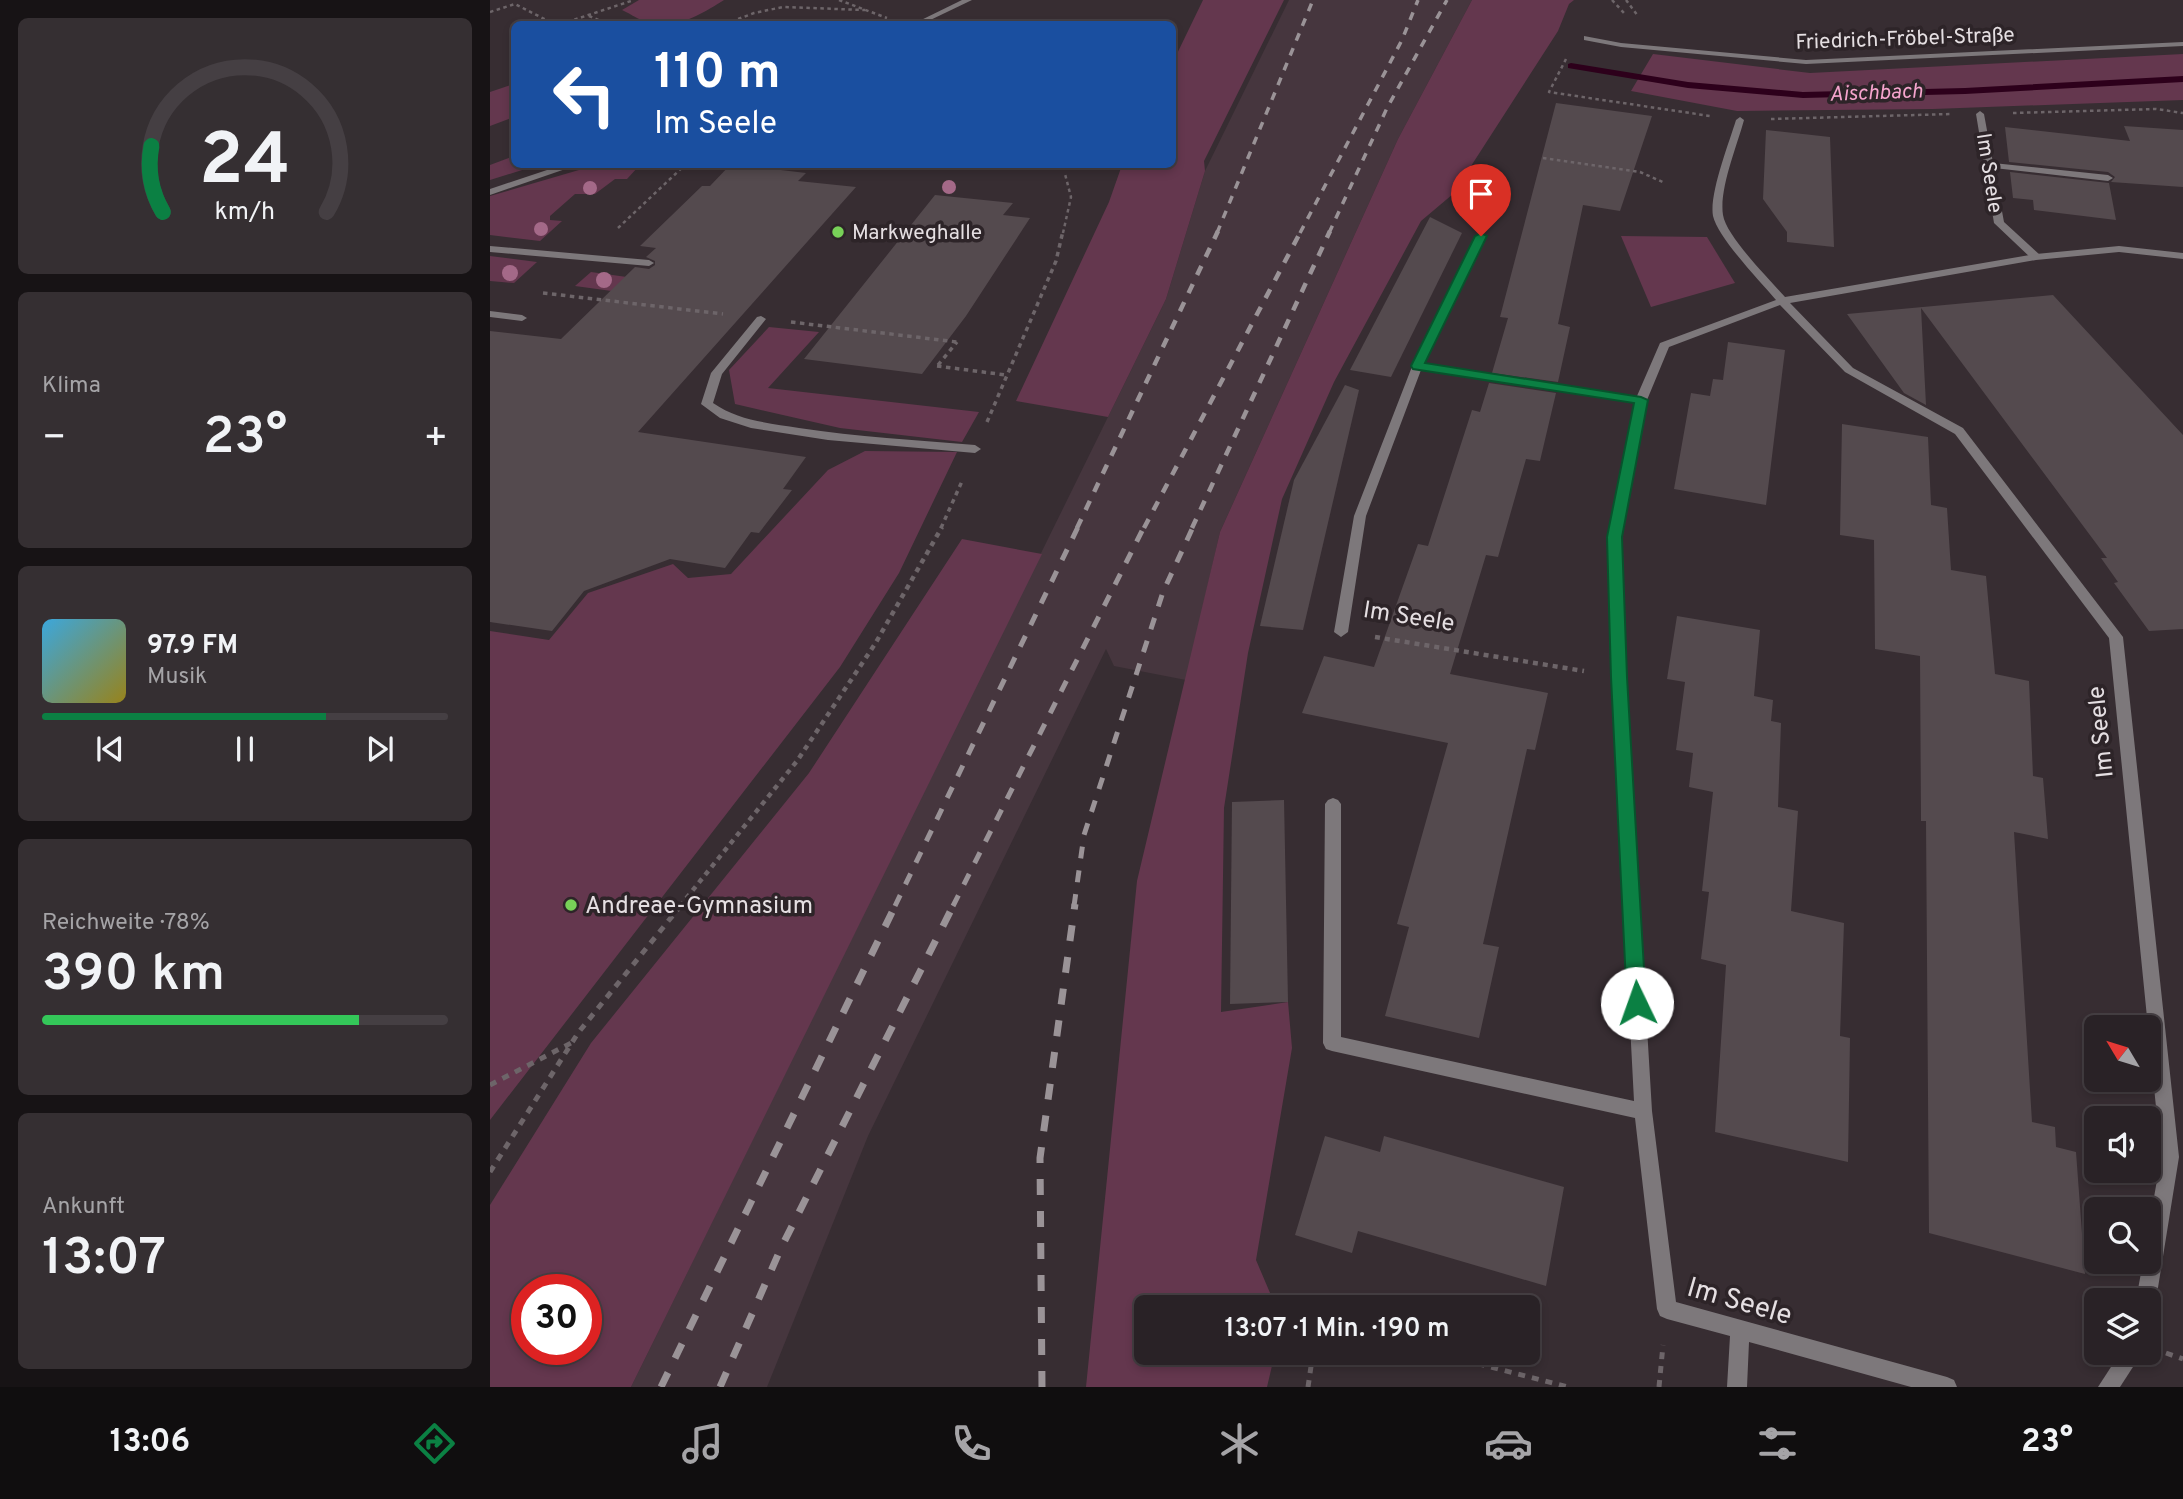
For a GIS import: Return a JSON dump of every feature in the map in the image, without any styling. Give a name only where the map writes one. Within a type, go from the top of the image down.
[{"type":"street","points":[[923,21],[968,0]]},
{"type":"street","name":"Friedrich-Fröbel-Straße","points":[[1587,38],[1621,45],[1807,62],[2183,44]]},
{"type":"street","name":"Im Seele","points":[[1980,114],[1998,223],[2036,257]]},
{"type":"street","points":[[1740,120],[1720,190],[1718,216],[1727,235],[1782,300]]},
{"type":"street","points":[[1990,165],[2108,178]]},
{"type":"street","points":[[490,192],[564,168]]},
{"type":"street","name":"Im Seele","points":[[1341,632],[1360,516],[1417,366],[1481,236]]},
{"type":"street","points":[[490,249],[649,263]]},
{"type":"street","name":"Im Seele","points":[[1947,1387],[1667,1309],[1643,1111],[1614,537],[1641,400],[1664,345],[1782,300],[2036,257],[2119,249],[2183,256]]},
{"type":"street","name":"Im Seele","points":[[1782,300],[1849,370],[1959,431],[2116,637],[2171,1157],[2148,1288]]},
{"type":"street","points":[[490,314],[522,318]]},
{"type":"street","points":[[761,319],[717,373],[708,404],[724,416],[751,424],[828,436],[975,449]]},
{"type":"street","points":[[1417,366],[1641,400]]},
{"type":"street","points":[[1333,804],[1332,1043],[1643,1111]]},
{"type":"street","points":[[1737,1387],[1740,1330]]},
{"type":"street","points":[[2108,1387],[2124,1365]]},
{"type":"path","points":[[570,21],[634,0]]},
{"type":"path","points":[[839,0],[895,21]]},
{"type":"path","points":[[1612,0],[1627,16],[1574,43],[1549,92],[1740,120]]},
{"type":"path","points":[[1626,0],[1637,15]]},
{"type":"path","points":[[490,12],[515,4],[548,21]]},
{"type":"path","points":[[733,21],[782,7],[864,10]]},
{"type":"path","points":[[588,15],[601,21]]},
{"type":"path","points":[[1543,158],[1640,172],[1665,183]]},
{"type":"path","points":[[621,225],[682,168]]},
{"type":"path","points":[[490,1172],[574,1042],[797,761],[875,644],[950,510],[1056,261],[1071,197],[1065,174]]},
{"type":"path","points":[[543,293],[631,304]]},
{"type":"path","points":[[957,342],[937,366],[1006,374]]},
{"type":"path","name":"Im Seele","points":[[1341,632],[1619,677]]},
{"type":"path","points":[[490,1085],[574,1042]]},
{"type":"path","points":[[1308,1387],[1311,1365]]},
{"type":"path","points":[[1483,1365],[1568,1387]]},
{"type":"shaded area","points":[[639,0],[724,0],[683,21],[642,21],[622,10]]},
{"type":"shaded area","points":[[1203,0],[1284,0],[1204,161],[1205,171],[1166,299],[1108,417],[1016,401],[1109,202],[1121,168],[1176,168],[1176,56]]},
{"type":"shaded area","points":[[1289,0],[1472,0],[1398,139],[1220,532],[1186,680],[1114,666],[1106,649],[868,1136],[767,1387],[631,1387],[1166,299],[1205,171]]},
{"type":"shaded area","points":[[1472,0],[1574,0],[1569,4],[1558,31],[1453,194],[1421,221],[1334,382],[1282,499],[1248,653],[1224,808],[1221,1012],[1288,1002],[1292,1048],[1256,1260],[1271,1295],[1134,1295],[1134,1365],[1272,1365],[1267,1387],[1086,1387],[1137,881],[1220,532],[1398,139]]},
{"type":"shaded area","points":[[1653,54],[1810,73],[2183,54],[2183,100],[1933,109],[1737,111],[1631,91]]},
{"type":"shaded area","points":[[511,85],[511,118],[490,126],[490,92]]},
{"type":"shaded area","points":[[511,157],[511,168],[528,168],[490,180],[490,165]]},
{"type":"shaded area","points":[[586,168],[637,168],[627,179],[615,179],[595,194],[575,194],[550,216],[550,220],[562,221],[540,241],[490,235],[490,196]]},
{"type":"shaded area","points":[[1621,236],[1707,237],[1735,283],[1651,307]]},
{"type":"shaded area","points":[[490,256],[537,262],[514,283],[490,281]]},
{"type":"shaded area","points":[[591,272],[634,278],[729,307],[575,286]]},
{"type":"shaded area","points":[[769,327],[819,332],[768,388],[979,412],[962,442],[840,428],[735,404],[729,370]]},
{"type":"shaded area","points":[[865,451],[957,452],[899,573],[840,667],[490,1120],[490,631],[549,640],[588,593],[673,564],[688,578],[731,574],[828,470]]},
{"type":"shaded area","points":[[962,539],[1042,554],[631,1387],[490,1387],[490,1205],[591,1043],[809,773]]},
{"type":"building","points":[[1556,103],[1652,116],[1620,211],[1583,205],[1558,324],[1570,327],[1558,382],[1492,373],[1508,318],[1500,317]]},
{"type":"building","points":[[2124,126],[2183,130],[2183,187],[2111,182],[2115,177],[2108,172],[2009,162],[2005,127],[2130,141]]},
{"type":"building","points":[[1766,130],[1830,137],[1834,247],[1787,242],[1787,232],[1763,199]]},
{"type":"building","points":[[727,168],[764,168],[806,173],[798,181],[856,187],[638,432],[806,457],[783,489],[792,490],[759,533],[751,532],[725,568],[670,559],[584,591],[552,631],[490,622],[490,331],[561,339],[635,267],[649,269],[655,265],[655,261],[646,257],[656,248],[640,246],[702,186],[710,186]]},
{"type":"building","points":[[2010,172],[2109,183],[2116,220],[2034,210],[2033,200],[2013,198]]},
{"type":"building","points":[[935,195],[1013,203],[1003,215],[1030,218],[966,316],[922,374],[804,359]]},
{"type":"building","points":[[1430,217],[1462,233],[1391,377],[1350,370]]},
{"type":"building","points":[[2053,295],[2183,435],[2183,629],[2149,631],[2114,583],[2118,582],[2101,558],[2107,558],[1921,308],[1926,405],[1904,393],[1847,314]]},
{"type":"building","points":[[1728,342],[1785,350],[1766,505],[1674,489],[1691,393],[1710,396],[1713,379],[1723,380]]},
{"type":"building","points":[[1489,383],[1556,393],[1540,461],[1526,459],[1498,557],[1486,555],[1450,674],[1548,693],[1535,750],[1527,749],[1483,944],[1499,947],[1479,1038],[1385,1016],[1409,927],[1397,924],[1448,743],[1302,713],[1324,656],[1374,667],[1418,544],[1428,546],[1472,410],[1480,412]]},
{"type":"building","points":[[1345,385],[1359,390],[1303,630],[1260,626],[1294,480]]},
{"type":"building","points":[[1842,424],[1928,437],[1931,505],[1947,508],[1951,570],[1986,576],[1995,674],[2029,681],[2033,776],[2043,778],[2048,839],[2014,832],[2032,1122],[2055,1127],[2056,1147],[2076,1152],[2084,1274],[1929,1233],[1926,821],[1921,821],[1920,656],[1875,649],[1874,540],[1840,535]]},
{"type":"building","points":[[1677,616],[1760,630],[1754,696],[1773,700],[1771,721],[1781,723],[1778,807],[1798,811],[1791,911],[1844,923],[1840,1036],[1850,1038],[1848,1162],[1715,1132],[1726,965],[1701,959],[1709,892],[1702,891],[1713,792],[1689,787],[1693,753],[1676,750],[1685,682],[1667,679]]},
{"type":"building","points":[[1284,800],[1288,1002],[1230,1004],[1232,802]]},
{"type":"building","points":[[1325,1136],[1380,1152],[1384,1136],[1564,1187],[1546,1286],[1358,1231],[1352,1253],[1295,1235]]},
{"type":"waterway","name":"Aischbach","points":[[1571,66],[1688,85],[1803,95],[1965,91],[2183,79]]},
{"type":"railway","points":[[1217,233],[1313,0]]},
{"type":"railway","points":[[1300,233],[1402,40],[1418,0]]},
{"type":"railway","points":[[1329,233],[1387,108],[1447,0]]},
{"type":"railway","points":[[1077,528],[1218,231]]},
{"type":"railway","points":[[1144,528],[1301,231]]},
{"type":"railway","points":[[1192,528],[1330,231]]},
{"type":"railway","points":[[895,906],[1078,527]]},
{"type":"railway","points":[[953,906],[1144,527]]},
{"type":"railway","points":[[1074,906],[1084,835],[1163,592],[1193,527]]},
{"type":"railway","points":[[661,1387],[896,904]]},
{"type":"railway","points":[[720,1387],[781,1248],[954,904]]},
{"type":"railway","points":[[1042,1387],[1040,1158],[1075,904]]},
{"type":"place","name":"Markweghalle","points":[[838,232]]},
{"type":"place","name":"Andreae-Gymnasium","points":[[571,905]]},
{"type":"route","points":[[1481,236],[1417,366],[1641,400],[1614,537],[1637,1003]]}]
